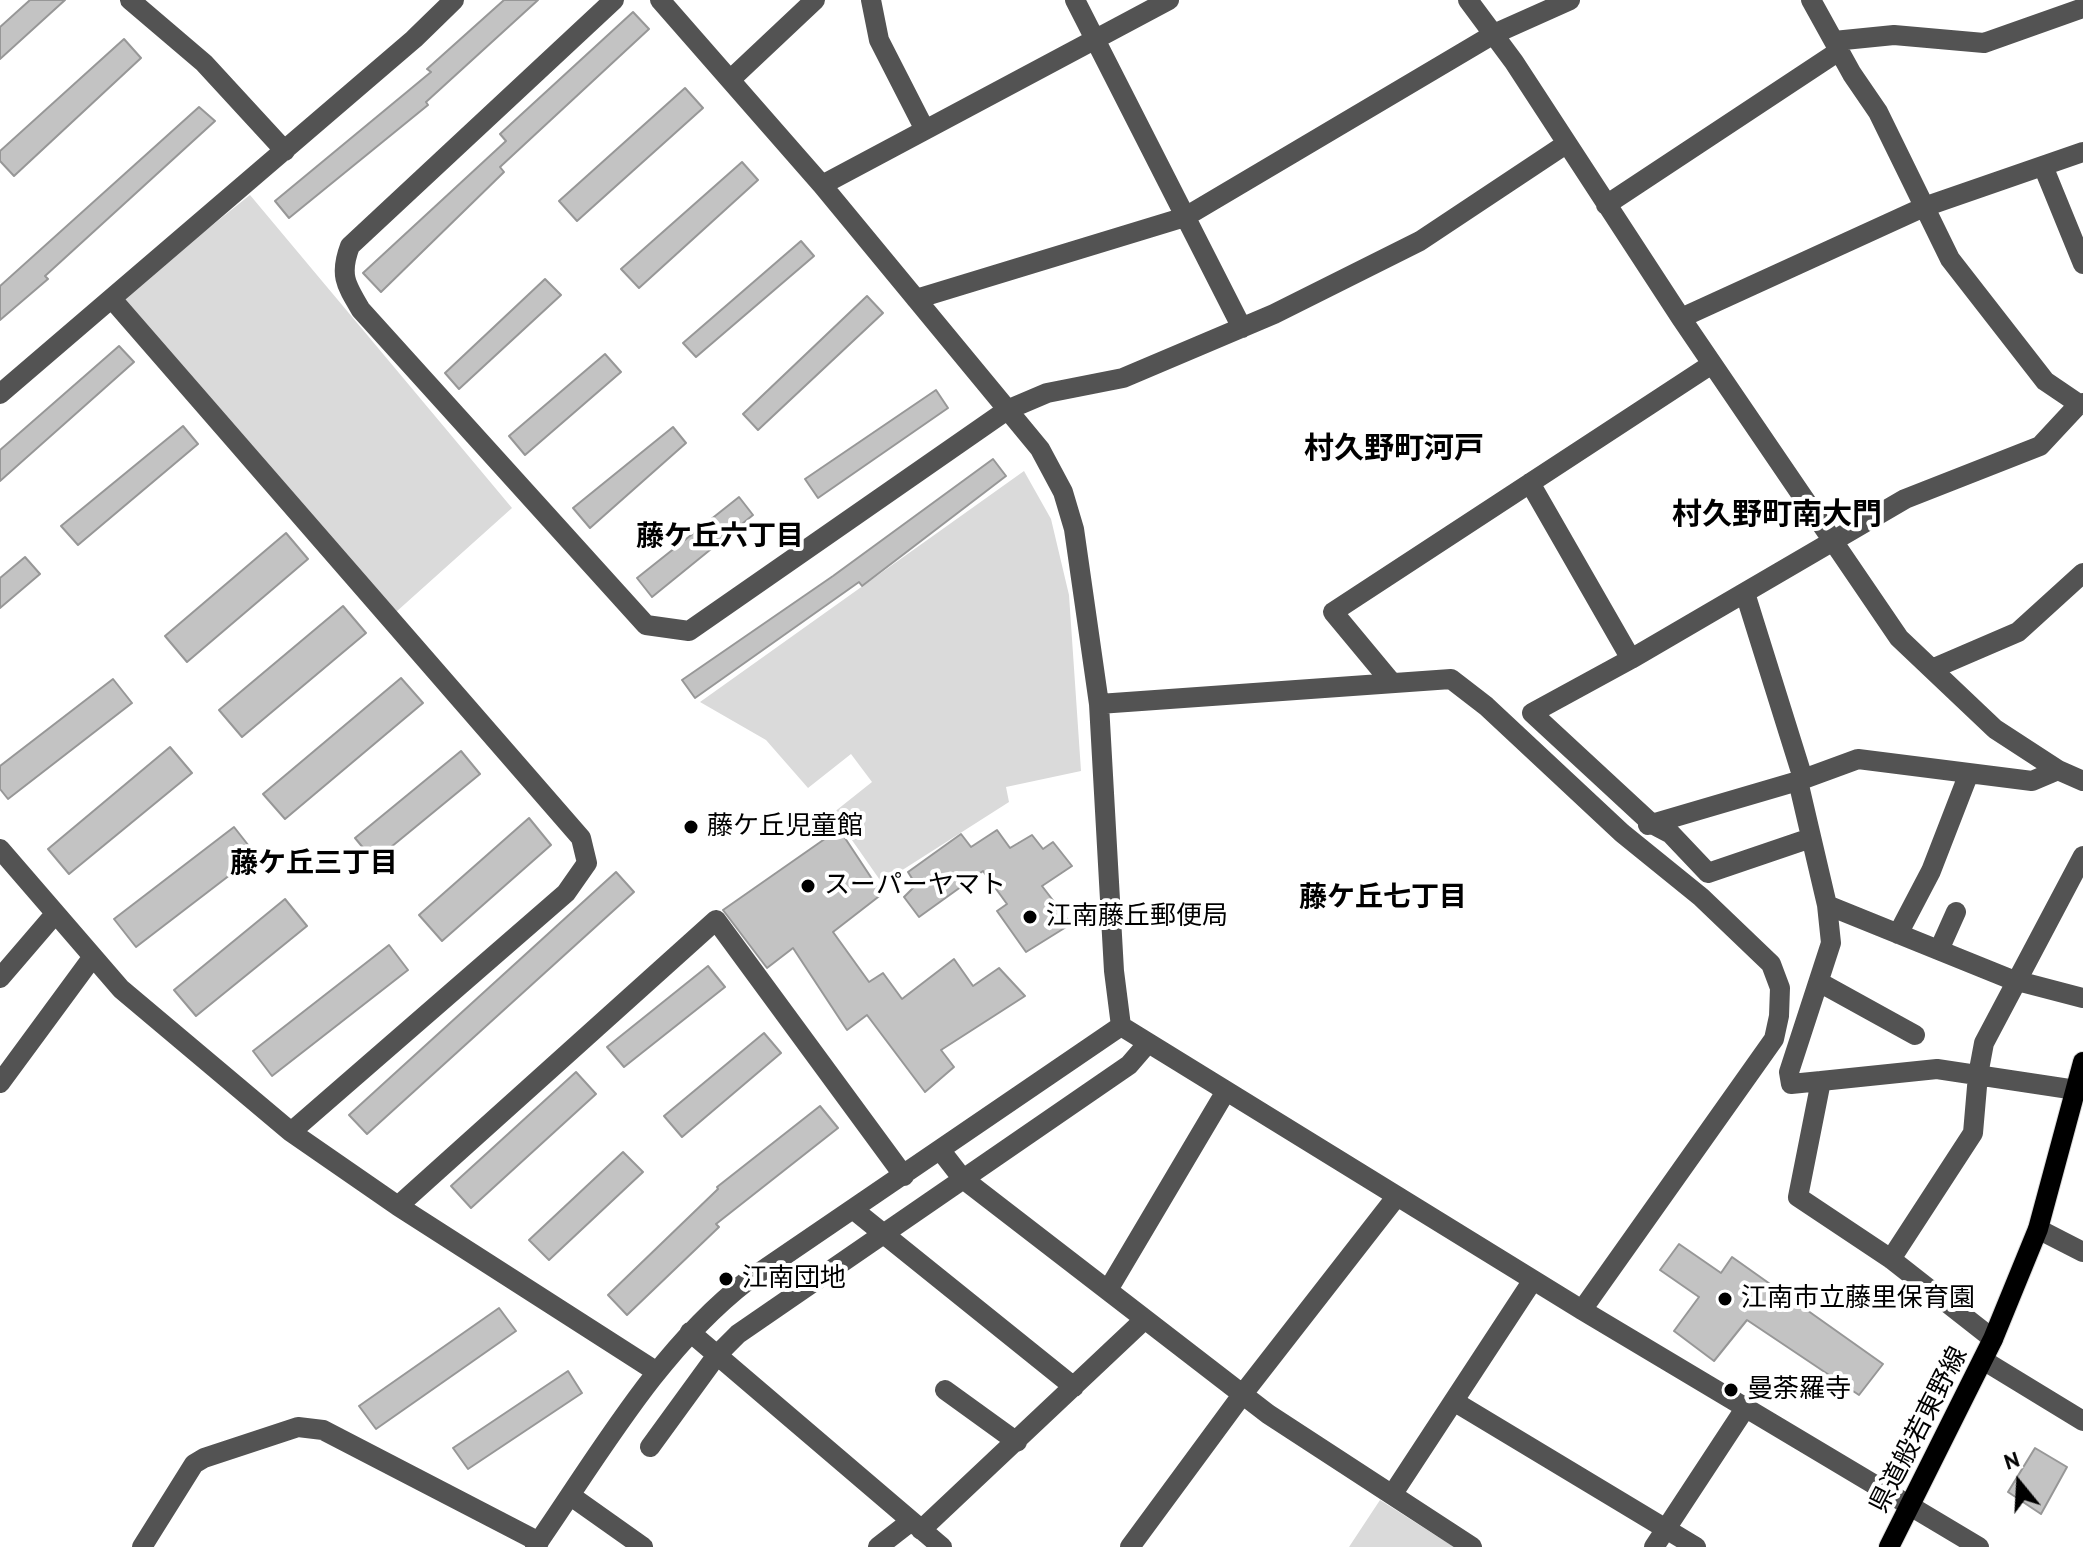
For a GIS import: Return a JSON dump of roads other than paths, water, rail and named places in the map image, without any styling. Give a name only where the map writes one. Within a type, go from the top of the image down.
[{"type":"main road","name":"県道般若東野線","points":[[1889,1547],[1993,1339],[2038,1229],[2083,1062]]},
{"type":"street","points":[[130,0],[204,63],[285,151]]},
{"type":"street","points":[[0,394],[285,151],[414,39],[454,0]]},
{"type":"street","points":[[614,0],[385,210],[350,246],[343,263],[345,285],[361,310],[646,625],[689,631],[1007,410],[1047,393],[1123,378],[1242,328],[1420,241],[1566,144]]},
{"type":"street","points":[[730,80],[815,0]]},
{"type":"street","points":[[871,0],[879,40],[925,130]]},
{"type":"street","points":[[1075,0],[1242,328]]},
{"type":"street","points":[[822,185],[1169,0]]},
{"type":"street","points":[[1468,0],[1494,34],[1681,318],[1899,638],[1995,729],[2058,770],[2083,781]]},
{"type":"street","points":[[916,299],[1185,217],[1494,34],[1570,0]]},
{"type":"street","points":[[1805,840],[1708,873],[1671,834],[1652,824],[1532,713],[1834,543],[1905,499],[2040,446],[2081,404],[2045,381],[1950,259],[1878,112],[1811,0]]},
{"type":"street","points":[[662,1],[822,185],[1040,449],[1063,492],[1074,529],[1099,704],[1114,971],[1121,1026]]},
{"type":"street","points":[[1606,205],[1836,46],[1894,35],[1984,43],[2083,8]]},
{"type":"street","points":[[1681,318],[1924,207],[2083,152]]},
{"type":"street","points":[[2043,166],[2083,264]]},
{"type":"street","points":[[112,299],[581,838],[587,863],[566,893],[291,1132]]},
{"type":"street","points":[[1392,683],[1333,612],[1712,364]]},
{"type":"street","points":[[1530,483],[1631,659]]},
{"type":"street","points":[[1932,669],[2018,632],[2083,573]]},
{"type":"street","points":[[1745,593],[1800,776],[1827,905],[1831,943],[1789,1072],[1791,1084],[1937,1069],[2076,1090]]},
{"type":"street","points":[[1099,704],[1451,679],[1486,706],[1622,833],[1701,897],[1771,964],[1780,988],[1774,1039],[1582,1310]]},
{"type":"street","points":[[1622,833],[1858,759],[2032,781],[2058,770]]},
{"type":"street","points":[[1898,934],[1931,871],[1969,773]]},
{"type":"street","points":[[0,849],[121,989],[291,1132],[398,1206],[657,1372]]},
{"type":"street","points":[[1891,1259],[1973,1133],[1984,1043],[2083,856]]},
{"type":"street","points":[[1827,905],[2015,980],[2083,998]]},
{"type":"street","points":[[1939,950],[1956,912]]},
{"type":"street","points":[[0,978],[55,914]]},
{"type":"street","points":[[398,1206],[716,920],[904,1176]]},
{"type":"street","points":[[0,1083],[92,958]]},
{"type":"street","points":[[1819,982],[1915,1035]]},
{"type":"street","points":[[1121,1026],[1582,1310],[1979,1547]]},
{"type":"street","points":[[142,1547],[194,1464],[298,1427],[323,1430],[537,1544],[585,1506],[657,1372],[706,1345],[738,1334],[870,1224],[953,1166],[1121,1026]]},
{"type":"street","points":[[650,1447],[706,1345],[718,1304],[747,1281],[870,1224],[904,1176],[953,1166],[1129,1065],[1148,1043]]},
{"type":"street","points":[[1821,1081],[1798,1197],[1891,1259],[1993,1339]]},
{"type":"street","points":[[1108,1290],[1226,1091]]},
{"type":"street","points":[[953,1166],[1242,1395],[1472,1547]]},
{"type":"street","points":[[1130,1547],[1242,1395],[1397,1196]]},
{"type":"street","points":[[870,1224],[1074,1387]]},
{"type":"street","points":[[2038,1229],[2083,1252]]},
{"type":"street","points":[[1392,1495],[1533,1280]]},
{"type":"street","points":[[878,1547],[916,1526],[1017,1442],[1145,1319]]},
{"type":"street","points":[[706,1345],[942,1547]]},
{"type":"street","points":[[1983,1360],[2083,1421]]},
{"type":"street","points":[[945,1390],[1017,1442]]},
{"type":"street","points":[[1455,1402],[1660,1538],[1696,1547]]},
{"type":"street","points":[[1660,1538],[1746,1407]]},
{"type":"street","points":[[585,1506],[643,1547]]},
{"type":"place","name":"藤ケ丘児童館","points":[[691,827]]},
{"type":"place","name":"スーパーヤマト","points":[[808,886]]},
{"type":"place","name":"江南藤丘郵便局","points":[[1030,917]]},
{"type":"place","name":"江南団地","points":[[726,1279]]},
{"type":"place","name":"江南市立藤里保育園","points":[[1725,1299]]},
{"type":"place","name":"曼荼羅寺","points":[[1731,1390]]},
{"type":"district","name":"村久野町河戸","points":[[1394,449]]},
{"type":"district","name":"村久野町南大門","points":[[1777,515]]},
{"type":"district","name":"藤ケ丘六丁目","points":[[720,537]]},
{"type":"district","name":"藤ケ丘三丁目","points":[[314,864]]},
{"type":"district","name":"藤ケ丘七丁目","points":[[1383,898]]}]
